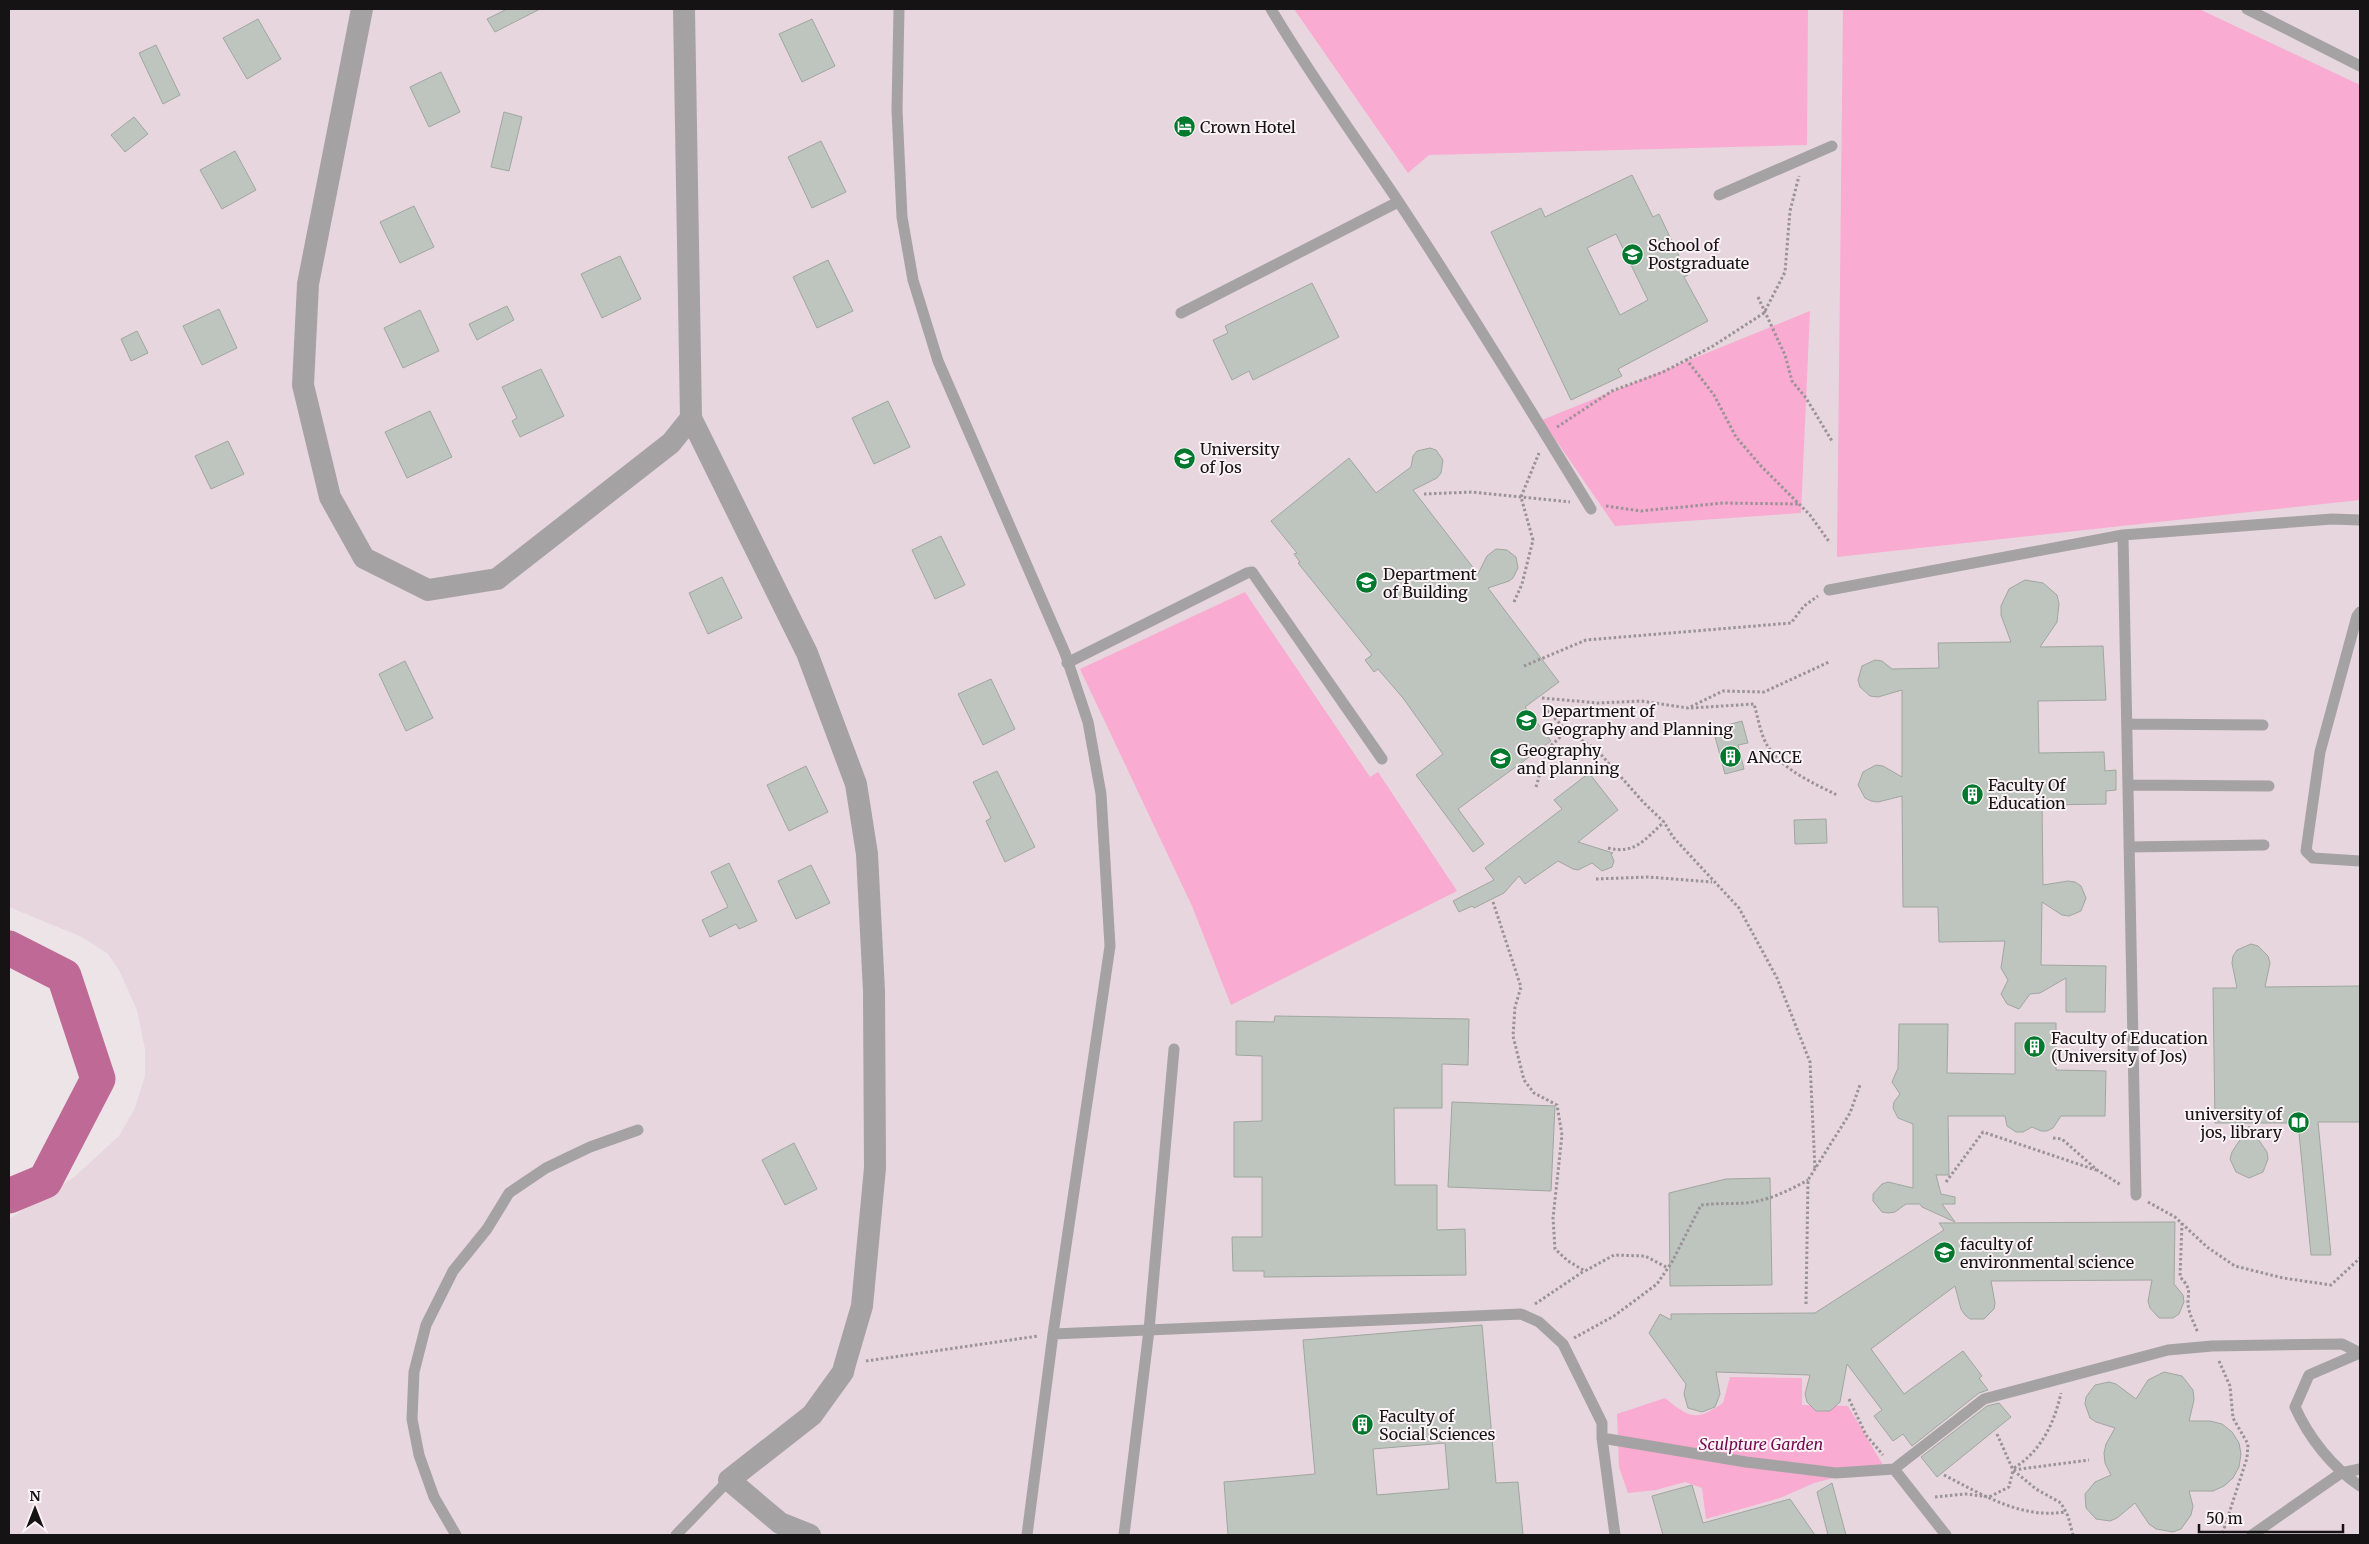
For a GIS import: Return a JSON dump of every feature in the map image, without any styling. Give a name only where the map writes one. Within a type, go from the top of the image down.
[{"type":"street","points":[[362,9],[308,284],[303,385],[330,497],[364,558],[428,590],[497,579],[670,443],[691,418]]},
{"type":"street","points":[[684,9],[691,418],[807,653],[856,784],[867,854],[874,991],[875,1168],[862,1306],[843,1372],[812,1415],[729,1480],[780,1524],[810,1535]]},
{"type":"lane","points":[[899,9],[897,110],[902,217],[913,280],[938,361],[1065,653],[1088,722],[1101,794],[1110,946],[1053,1334],[1028,1535]]},
{"type":"lane","points":[[1271,9],[1292,46],[1398,202],[1589,507]]},
{"type":"lane","points":[[2247,9],[2360,66]]},
{"type":"lane","points":[[1719,196],[1832,146]]},
{"type":"lane","points":[[1181,313],[1398,202]]},
{"type":"lane","points":[[1829,590],[2123,535],[2332,519],[2360,520]]},
{"type":"lane","points":[[2123,535],[2136,1195]]},
{"type":"lane","points":[[1067,663],[1252,572],[1382,759]]},
{"type":"lane","points":[[2360,612],[2357,616],[2320,752],[2306,851],[2313,858],[2360,861]]},
{"type":"lane","points":[[2127,724],[2263,725]]},
{"type":"lane","points":[[2128,785],[2269,786]]},
{"type":"lane","points":[[2129,846],[2264,845]]},
{"type":"lane","points":[[1124,1535],[1149,1330],[1174,1048]]},
{"type":"lane","points":[[456,1535],[434,1497],[419,1454],[412,1419],[414,1372],[426,1325],[452,1271],[487,1228],[509,1193],[546,1168],[590,1146],[638,1130]]},
{"type":"lane","points":[[1053,1334],[1521,1314],[1539,1322],[1563,1344],[1602,1423],[1602,1438],[1615,1535]]},
{"type":"lane","points":[[1602,1438],[1746,1462],[1836,1473],[1894,1469],[1984,1399],[2160,1352],[2212,1346],[2342,1344],[2360,1353]]},
{"type":"lane","points":[[2360,1353],[2309,1375],[2295,1407],[2304,1426],[2341,1473],[2360,1486]]},
{"type":"lane","points":[[1894,1469],[1946,1535]]},
{"type":"lane","points":[[2252,1535],[2341,1473],[2360,1469]]},
{"type":"lane","points":[[676,1535],[729,1480]]},
{"type":"path","points":[[1514,602],[1522,584],[1533,540],[1521,497],[1535,459],[1553,431],[1566,420],[1591,407],[1612,391],[1663,372],[1713,346],[1764,313],[1786,272],[1790,211],[1804,159]]},
{"type":"path","points":[[1758,297],[1764,313],[1786,355],[1792,380],[1806,398],[1832,441]]},
{"type":"path","points":[[1686,359],[1714,395],[1736,437],[1761,466],[1810,515],[1830,543]]},
{"type":"path","points":[[1424,494],[1472,492],[1589,507],[1641,511],[1723,503],[1799,504]]},
{"type":"path","points":[[1524,666],[1586,640],[1791,623],[1804,606],[1815,597],[1829,590]]},
{"type":"path","points":[[1688,708],[1724,691],[1764,692],[1829,662]]},
{"type":"path","points":[[1542,698],[1598,703],[1641,701],[1688,708],[1754,704],[1768,746],[1781,761],[1810,781],[1837,795]]},
{"type":"path","points":[[1544,707],[1568,731],[1597,750],[1644,803],[1664,822],[1673,837],[1692,855],[1713,882],[1739,908],[1763,949],[1777,978],[1810,1062],[1815,1170]]},
{"type":"path","points":[[1536,788],[1547,748],[1568,731]]},
{"type":"path","points":[[1608,848],[1622,852],[1636,847],[1664,822]]},
{"type":"path","points":[[1596,879],[1648,877],[1713,882]]},
{"type":"path","points":[[1494,902],[1521,987],[1515,1007],[1513,1036],[1524,1080],[1534,1093],[1557,1105],[1562,1135],[1553,1218],[1555,1249],[1568,1261],[1585,1271]]},
{"type":"path","points":[[1563,1344],[1614,1316],[1657,1284],[1668,1268],[1701,1205],[1722,1202],[1745,1203],[1778,1196],[1808,1180],[1850,1113],[1860,1085]]},
{"type":"path","points":[[1946,1182],[1983,1132],[2097,1170]]},
{"type":"path","points":[[2054,1138],[2062,1138],[2097,1170],[2175,1217],[2207,1247],[2235,1266],[2282,1278],[2331,1285],[2360,1258]]},
{"type":"path","points":[[1806,1304],[1808,1180]]},
{"type":"path","points":[[2182,1223],[2180,1277],[2186,1283],[2190,1294],[2188,1308],[2199,1335],[2212,1346],[2230,1386],[2234,1418],[2248,1444],[2247,1458],[2222,1535]]},
{"type":"path","points":[[1521,1314],[1585,1271],[1614,1255],[1645,1256],[1668,1268]]},
{"type":"path","points":[[846,1364],[914,1352],[1053,1334]]},
{"type":"path","points":[[1917,1498],[1966,1494],[1989,1497],[2009,1487],[2013,1470],[2029,1459],[2050,1429],[2064,1378]]},
{"type":"path","points":[[1849,1399],[1866,1435],[1894,1469]]},
{"type":"path","points":[[1997,1434],[2013,1470],[2036,1489],[2061,1503],[2066,1512],[2073,1535]]},
{"type":"path","points":[[2013,1470],[2089,1460]]},
{"type":"path","points":[[1944,1475],[2021,1510],[2047,1514],[2066,1512]]},
{"type":"shaded area","name":"University of Jos","points":[[9,9],[2360,9],[2360,1535],[9,1535],[9,1219],[74,1177],[119,1136],[135,1108],[145,1076],[145,1049],[137,1010],[119,970],[107,953],[82,937],[9,907]]},
{"type":"green space","points":[[1294,9],[1808,9],[1807,145],[1429,155],[1408,173]]},
{"type":"green space","points":[[1843,9],[2199,9],[2360,85],[2360,500],[1837,557]]},
{"type":"green space","points":[[1810,311],[1801,513],[1615,526],[1542,420]]},
{"type":"green space","points":[[1245,592],[1370,777],[1378,772],[1457,891],[1231,1005],[1192,906],[1080,669]]},
{"type":"green space","name":"Sculpture Garden","points":[[1730,1377],[1802,1378],[1802,1405],[1848,1406],[1883,1465],[1814,1483],[1780,1498],[1706,1519],[1702,1488],[1685,1482],[1656,1490],[1628,1493],[1619,1467],[1617,1414],[1665,1398],[1687,1413],[1699,1415],[1706,1413],[1723,1403]]},
{"type":"building","points":[[507,9],[540,9],[495,32],[487,19]]},
{"type":"building","points":[[258,19],[281,59],[247,79],[223,38]]},
{"type":"building","points":[[812,19],[835,66],[802,82],[779,34]]},
{"type":"building","points":[[156,45],[180,95],[163,104],[139,53]]},
{"type":"building","points":[[441,72],[460,112],[429,127],[410,87]]},
{"type":"building","points":[[504,112],[522,117],[509,171],[491,167]]},
{"type":"building","points":[[134,117],[148,134],[125,152],[111,135]]},
{"type":"building","points":[[821,141],[846,192],[812,208],[788,157]]},
{"type":"building","points":[[235,151],[256,190],[222,209],[200,170]]},
{"type":"building","points":[[1632,175],[1653,217],[1659,214],[1688,275],[1684,277],[1708,321],[1618,369],[1622,376],[1571,400],[1491,232],[1541,208],[1545,217]],"holes":[[[1616,234],[1648,300],[1620,315],[1587,248]]]},
{"type":"building","points":[[414,206],[434,247],[400,263],[380,222]]},
{"type":"building","points":[[620,256],[641,299],[602,318],[581,274]]},
{"type":"building","points":[[828,260],[853,311],[817,328],[793,277]]},
{"type":"building","points":[[1312,283],[1339,337],[1253,380],[1249,371],[1232,380],[1213,340],[1228,333],[1225,326]]},
{"type":"building","points":[[507,306],[514,320],[477,340],[469,324]]},
{"type":"building","points":[[219,309],[237,348],[202,365],[183,326]]},
{"type":"building","points":[[420,310],[439,351],[403,368],[384,328]]},
{"type":"building","points":[[137,331],[148,353],[131,361],[121,339]]},
{"type":"building","points":[[541,369],[564,416],[520,437],[512,421],[517,418],[502,387]]},
{"type":"building","points":[[888,401],[910,447],[874,464],[852,418]]},
{"type":"building","points":[[430,411],[452,457],[407,478],[385,432]]},
{"type":"building","points":[[228,441],[244,474],[211,489],[195,456]]},
{"type":"building","points":[[1430,448],[1436,450],[1443,460],[1441,473],[1437,478],[1413,490],[1478,574],[1487,556],[1496,549],[1507,550],[1516,557],[1518,568],[1513,578],[1488,588],[1559,682],[1525,707],[1551,741],[1458,809],[1484,844],[1473,852],[1416,775],[1443,754],[1403,698],[1378,669],[1374,672],[1365,660],[1372,655],[1298,563],[1300,562],[1294,554],[1297,553],[1271,521],[1349,458],[1376,493],[1411,467],[1413,456],[1417,451]]},
{"type":"building","points":[[941,536],[965,585],[935,599],[912,550]]},
{"type":"building","points":[[722,577],[742,618],[708,634],[689,593]]},
{"type":"building","name":"Faculty Of Education","points":[[2025,580],[2043,583],[2057,595],[2059,604],[2057,622],[2040,647],[2103,646],[2106,700],[2038,701],[2039,753],[2104,752],[2105,771],[2116,770],[2116,790],[2106,791],[2106,804],[2042,805],[2043,885],[2068,881],[2075,882],[2081,886],[2086,898],[2081,911],[2069,916],[2062,915],[2042,902],[2041,965],[2106,966],[2105,1012],[2066,1012],[2066,978],[2040,993],[2030,994],[2019,1009],[2007,1004],[2001,994],[2008,980],[2001,968],[2005,941],[1939,942],[1938,907],[1903,907],[1902,796],[1878,802],[1871,801],[1865,798],[1858,785],[1863,772],[1876,765],[1883,766],[1902,777],[1902,690],[1878,697],[1870,696],[1860,687],[1858,680],[1862,666],[1875,660],[1882,661],[1892,669],[1939,668],[1938,643],[2011,642],[2001,615],[2001,606],[2009,589]]},
{"type":"building","points":[[405,661],[433,718],[406,731],[379,674]]},
{"type":"building","points":[[991,679],[1015,729],[983,745],[958,694]]},
{"type":"building","name":"ANCCE","points":[[1742,721],[1748,743],[1738,745],[1744,769],[1725,774],[1713,729]]},
{"type":"building","points":[[806,766],[828,812],[789,831],[767,785]]},
{"type":"building","points":[[997,771],[1035,847],[1005,862],[986,821],[991,818],[973,782]]},
{"type":"building","points":[[1589,773],[1618,810],[1578,842],[1613,853],[1611,854],[1614,861],[1612,867],[1602,871],[1592,863],[1578,870],[1558,861],[1525,884],[1519,876],[1504,893],[1474,908],[1472,906],[1459,912],[1453,901],[1494,880],[1485,868],[1562,809],[1554,800]]},
{"type":"building","points":[[1826,819],[1827,843],[1795,844],[1794,820]]},
{"type":"building","points":[[729,863],[757,921],[739,929],[736,924],[710,937],[702,920],[728,907],[711,872]]},
{"type":"building","points":[[811,865],[830,903],[796,919],[778,881]]},
{"type":"building","points":[[2251,944],[2258,946],[2268,956],[2270,963],[2265,987],[2360,986],[2360,1122],[2318,1122],[2331,1255],[2311,1255],[2298,1123],[2215,1123],[2213,988],[2237,988],[2232,963],[2233,956],[2237,950]]},
{"type":"building","points":[[1275,1016],[1469,1019],[1468,1065],[1442,1064],[1442,1108],[1394,1108],[1395,1185],[1437,1185],[1437,1230],[1465,1229],[1466,1275],[1264,1277],[1264,1271],[1233,1271],[1232,1237],[1262,1237],[1262,1177],[1234,1177],[1234,1122],[1262,1121],[1262,1056],[1236,1055],[1236,1021],[1274,1022]]},
{"type":"building","points":[[2015,1023],[2056,1023],[2056,1070],[2106,1071],[2105,1116],[2061,1116],[2053,1128],[2047,1131],[2041,1131],[2032,1127],[2023,1132],[2016,1132],[2007,1126],[2005,1116],[1948,1116],[1949,1175],[1936,1175],[1941,1194],[1955,1197],[1955,1204],[1942,1204],[1955,1222],[1922,1207],[1920,1204],[1906,1204],[1895,1212],[1882,1212],[1873,1201],[1873,1194],[1882,1184],[1888,1182],[1913,1188],[1913,1124],[1898,1118],[1893,1108],[1894,1102],[1900,1094],[1892,1082],[1898,1068],[1899,1024],[1948,1024],[1947,1073],[2015,1074]]},
{"type":"building","points":[[1452,1102],[1555,1106],[1551,1191],[1448,1187]]},
{"type":"building","points":[[2249,1126],[2267,1152],[2268,1159],[2263,1172],[2249,1178],[2236,1172],[2230,1159],[2232,1152]]},
{"type":"building","points":[[794,1143],[817,1189],[785,1205],[762,1160]]},
{"type":"building","points":[[1770,1178],[1772,1285],[1670,1286],[1669,1193],[1726,1179]]},
{"type":"building","name":"faculty of environmental science","points":[[2175,1222],[2174,1284],[2183,1295],[2184,1302],[2179,1314],[2173,1318],[2159,1318],[2150,1308],[2148,1301],[2152,1280],[1991,1281],[1995,1303],[1994,1309],[1984,1319],[1970,1319],[1965,1315],[1961,1309],[1955,1286],[1871,1349],[1904,1394],[1963,1351],[1982,1376],[1979,1378],[1988,1390],[1979,1393],[1912,1446],[1903,1434],[1893,1441],[1874,1416],[1882,1410],[1847,1364],[1840,1402],[1830,1411],[1816,1411],[1807,1402],[1805,1394],[1810,1375],[1716,1372],[1720,1394],[1715,1407],[1702,1412],[1688,1408],[1684,1394],[1686,1384],[1649,1333],[1660,1314],[1671,1320],[1671,1314],[1815,1313],[1944,1230],[1939,1223]]},
{"type":"building","name":"Faculty of Social Sciences","points":[[1482,1325],[1496,1483],[1518,1482],[1523,1535],[1228,1535],[1224,1482],[1315,1474],[1303,1340]],"holes":[[[1445,1443],[1449,1489],[1377,1495],[1373,1449]]]},
{"type":"building","points":[[2164,1372],[2182,1376],[2193,1390],[2194,1400],[2189,1421],[2210,1421],[2222,1424],[2232,1432],[2239,1443],[2241,1454],[2239,1467],[2233,1478],[2224,1486],[2213,1491],[2189,1491],[2193,1506],[2191,1515],[2181,1529],[2173,1532],[2156,1529],[2149,1524],[2135,1503],[2117,1518],[2110,1521],[2096,1519],[2086,1508],[2085,1494],[2095,1482],[2111,1475],[2105,1463],[2104,1453],[2106,1444],[2115,1428],[2090,1418],[2085,1404],[2086,1397],[2095,1385],[2109,1382],[2116,1384],[2136,1399],[2148,1380]]},
{"type":"building","points":[[1999,1403],[2011,1417],[1937,1477],[1921,1457],[1987,1406]]},
{"type":"building","points":[[1832,1483],[1846,1535],[1828,1535],[1817,1492]]},
{"type":"building","points":[[1692,1485],[1703,1523],[1790,1499],[1815,1535],[1663,1535],[1652,1496]]},
{"type":"waterway","points":[[9,948],[64,976],[98,1079],[45,1181],[9,1196]]},
{"type":"place","name":"Crown Hotel","points":[[1184,127]]},
{"type":"place","name":"School of Postgraduate","points":[[1632,254]]},
{"type":"place","name":"University of Jos","points":[[1184,458]]},
{"type":"place","name":"Department of Building","points":[[1367,583]]},
{"type":"place","name":"Department of Geography and Planning","points":[[1526,720]]},
{"type":"place","name":"ANCCE","points":[[1731,757]]},
{"type":"place","name":"Geography and planning","points":[[1501,759]]},
{"type":"place","name":"Faculty Of Education","points":[[1972,794]]},
{"type":"place","name":"Faculty of Education (University of Jos)","points":[[2035,1047]]},
{"type":"place","name":"university of jos, library","points":[[2298,1123]]},
{"type":"place","name":"faculty of environmental science","points":[[1944,1253]]},
{"type":"place","name":"Faculty of Social Sciences","points":[[1363,1425]]}]
